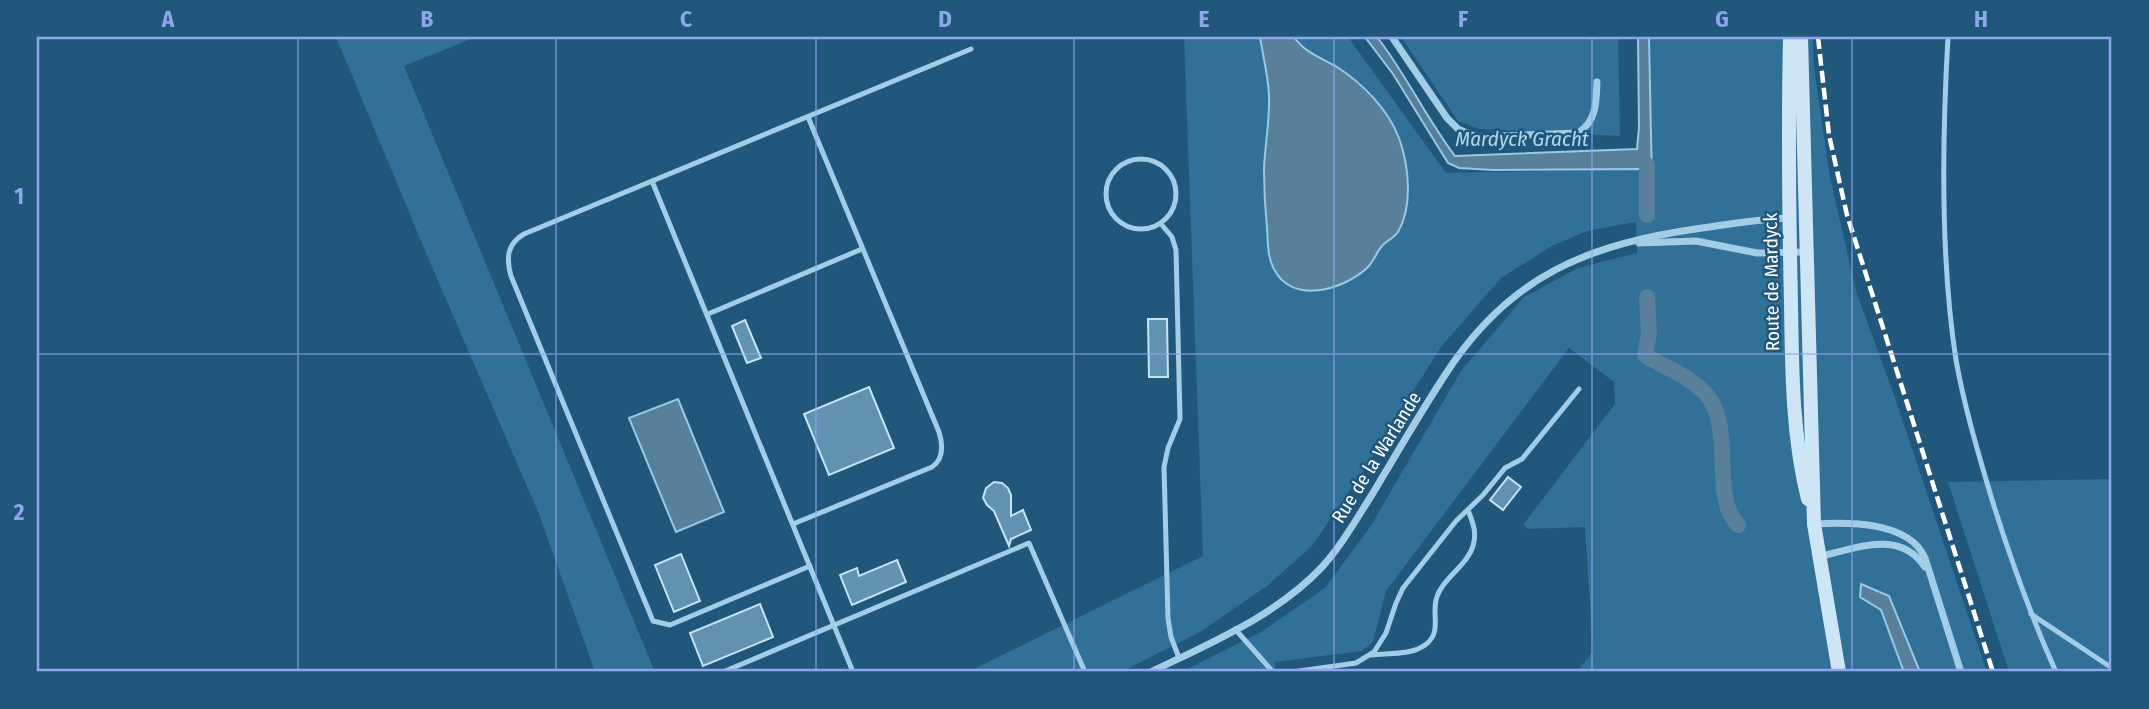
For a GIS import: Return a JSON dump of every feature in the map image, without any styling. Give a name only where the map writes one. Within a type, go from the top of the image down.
[{"type":"main road","name":"Route de Mardyck","points":[[1790,37],[1790,252],[1794,410],[1803,479],[1814,524]]},
{"type":"main road","name":"Route de Mardyck","points":[[1801,37],[1814,524],[1839,672]]},
{"type":"street","points":[[1392,37],[1447,118],[1458,129],[1476,137],[1578,133],[1593,117],[1597,82]]},
{"type":"street","name":"Rue de la Warlande","points":[[1151,672],[1235,629],[1286,598],[1314,574],[1349,531],[1448,369],[1488,318],[1517,294],[1558,267],[1614,247],[1672,232],[1770,218],[1805,217]]},
{"type":"street","name":"Rue de la Warlande","points":[[1614,247],[1660,241],[1696,241],[1757,253],[1806,252]]},
{"type":"street","points":[[1814,524],[1856,523],[1900,533],[1921,549],[1961,672]]},
{"type":"street","points":[[1818,557],[1877,543],[1894,544],[1914,554],[1931,576]]},
{"type":"lane","points":[[1948,37],[1944,141],[1948,289],[1955,347],[1976,447],[2013,566],[2056,672]]},
{"type":"lane","points":[[810,566],[670,625],[653,621],[511,276],[508,252],[518,237],[971,49]]},
{"type":"lane","points":[[793,524],[932,467],[941,455],[939,432],[808,117]]},
{"type":"lane","points":[[1143,159],[1160,164],[1168,172],[1176,188],[1176,200],[1172,211],[1160,224],[1150,229],[1133,229],[1117,221],[1110,212],[1106,201],[1107,183],[1112,173],[1121,165],[1143,159]]},
{"type":"lane","points":[[652,181],[853,672]]},
{"type":"lane","points":[[1160,224],[1176,246],[1180,419],[1167,454],[1164,473],[1168,628],[1179,658]]},
{"type":"lane","points":[[708,314],[862,249]]},
{"type":"lane","points":[[1371,655],[1384,637],[1404,588],[1456,521],[1505,468],[1522,458],[1579,388]]},
{"type":"lane","points":[[1292,672],[1356,663],[1371,655],[1415,650],[1432,639],[1437,624],[1436,597],[1472,549],[1475,528],[1468,510]]},
{"type":"lane","points":[[723,672],[1029,543],[1085,672]]},
{"type":"lane","points":[[2031,614],[2112,668]]},
{"type":"lane","points":[[1235,629],[1273,672]]},
{"type":"shaded area","points":[[336,37],[476,37],[404,66],[655,672],[595,672],[539,514]]},
{"type":"shaded area","points":[[1184,37],[1348,37],[1446,173],[1641,169],[1640,190],[1641,186],[1652,184],[1649,37],[1813,37],[1814,68],[1830,177],[1856,291],[1894,395],[1987,672],[1577,672],[1593,651],[1585,527],[1528,529],[1523,525],[1615,404],[1614,382],[1569,348],[1386,591],[1373,642],[1362,651],[1275,662],[1276,672],[1181,672],[1261,632],[1325,588],[1370,527],[1461,371],[1524,297],[1578,268],[1637,253],[1636,222],[1587,231],[1552,246],[1501,278],[1441,347],[1312,546],[1267,586],[1200,632],[1121,672],[968,672],[1203,556]]},
{"type":"shaded area","points":[[1260,37],[1294,37],[1308,51],[1337,67],[1373,98],[1388,117],[1399,138],[1408,186],[1403,222],[1398,232],[1382,246],[1367,268],[1357,276],[1332,287],[1305,290],[1293,287],[1282,280],[1270,259],[1264,176],[1269,95]]},
{"type":"shaded area","points":[[1365,37],[1377,37],[1455,156],[1637,149],[1638,37],[1649,37],[1652,184],[1641,186],[1640,169],[1493,170],[1459,168],[1448,163],[1393,74]]},
{"type":"shaded area","points":[[1401,37],[1618,37],[1620,136],[1479,129],[1458,121]]},
{"type":"shaded area","points":[[678,399],[724,512],[676,532],[629,418]]},
{"type":"shaded area","points":[[2112,479],[2112,672],[2009,672],[1948,482]]},
{"type":"shaded area","points":[[1861,584],[1889,596],[1920,672],[1904,672],[1881,610],[1860,597]]},
{"type":"building","points":[[1148,319],[1167,319],[1168,377],[1149,377]]},
{"type":"building","points":[[745,320],[761,358],[747,363],[732,326]]},
{"type":"building","points":[[869,387],[894,448],[829,475],[804,414]]},
{"type":"building","points":[[1508,477],[1521,487],[1503,510],[1490,500]]},
{"type":"building","points":[[994,482],[1002,483],[1008,488],[1011,495],[1011,516],[1023,510],[1031,530],[1011,539],[1009,546],[994,511],[983,498],[986,488]]},
{"type":"building","points":[[681,554],[700,601],[674,612],[655,565]]},
{"type":"building","points":[[897,560],[906,582],[852,605],[840,575],[857,568],[859,576]]},
{"type":"building","points":[[760,604],[773,637],[703,666],[690,633]]},
{"type":"waterway","name":"Mardyck Gracht","points":[[1647,165],[1647,215]]},
{"type":"waterway","name":"Mardyck Gracht","points":[[1647,297],[1649,333],[1645,355],[1693,382],[1714,406],[1721,434],[1725,497],[1730,513],[1738,525]]},
{"type":"railway","points":[[1818,37],[1829,135],[1847,215],[1993,672]]}]
